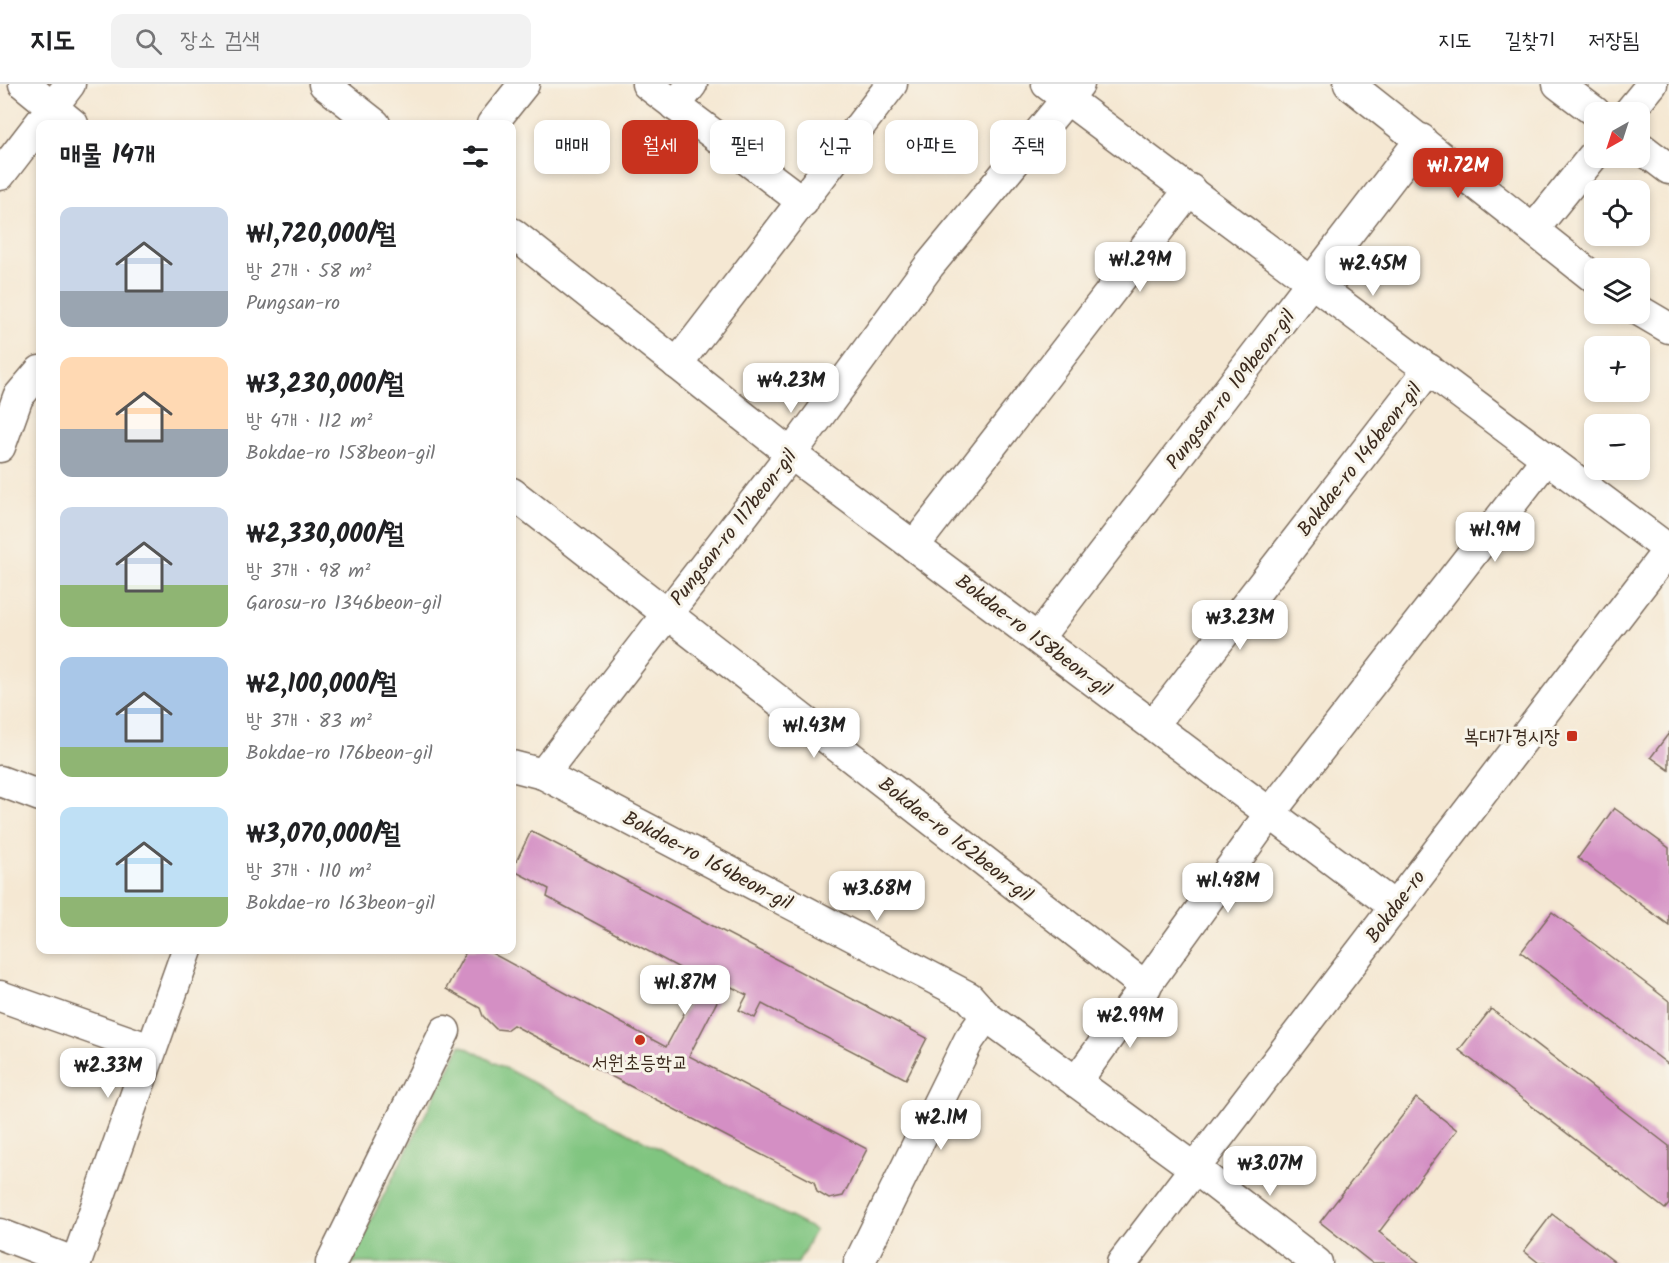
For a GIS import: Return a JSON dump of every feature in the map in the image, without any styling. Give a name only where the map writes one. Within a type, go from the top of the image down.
[{"type":"street","points":[[24,84],[65,105],[51,120]]},
{"type":"street","points":[[324,84],[370,120]]},
{"type":"street","points":[[495,120],[524,84]]},
{"type":"street","points":[[647,84],[683,95],[804,202]]},
{"type":"street","points":[[677,364],[804,202],[892,84]]},
{"type":"street","points":[[1349,84],[1584,270]]},
{"type":"street","points":[[1558,84],[1584,104]]},
{"type":"street","points":[[1637,102],[1652,84]]},
{"type":"street","name":"Bokdae-ro 146beon-gil","points":[[1065,89],[1190,189],[1669,549]]},
{"type":"street","name":"Pungsan-ro 117beon-gil","points":[[543,774],[665,613],[791,454],[929,266],[1065,89]]},
{"type":"street","points":[[0,175],[36,136]]},
{"type":"street","name":"Pungsan-ro 109beon-gil","points":[[1038,638],[1421,139]]},
{"type":"street","points":[[1650,155],[1669,169]]},
{"type":"street","points":[[1534,229],[1584,167]]},
{"type":"street","points":[[914,546],[1190,189]]},
{"type":"street","name":"Bokdae-ro 158beon-gil","points":[[516,236],[791,454],[1395,906]]},
{"type":"street","points":[[1650,317],[1669,328]]},
{"type":"street","name":"Bokdae-ro 146beon-gil","points":[[1154,724],[1429,369]]},
{"type":"street","points":[[0,447],[20,397],[36,376]]},
{"type":"street","points":[[1076,1082],[1271,812],[1547,458]]},
{"type":"street","name":"Bokdae-ro 162beon-gil","points":[[516,496],[1146,987]]},
{"type":"street","name":"Bokdae-ro","points":[[1122,1263],[1669,549]]},
{"type":"street","name":"Bokdae-ro 164beon-gil","points":[[516,767],[543,774],[969,997],[986,1016],[1194,1168],[1317,1263]]},
{"type":"street","points":[[0,781],[36,794]]},
{"type":"street","points":[[0,1234],[76,1263],[186,954]]},
{"type":"street","points":[[0,996],[150,1049]]},
{"type":"street","points":[[859,1263],[969,1040],[986,1016]]},
{"type":"street","points":[[331,1263],[445,1030]]},
{"type":"green space","points":[[461,1045],[815,1230],[798,1263],[349,1263]]},
{"type":"building","points":[[1669,733],[1669,770],[1651,757]]},
{"type":"building","points":[[1614,808],[1669,848],[1669,925],[1578,858]]},
{"type":"building","points":[[531,831],[927,1038],[906,1079],[762,1004],[755,1018],[739,1010],[747,995],[726,984],[689,1056],[867,1149],[843,1196],[829,1199],[817,1192],[814,1182],[513,1025],[506,1030],[496,1029],[483,1016],[480,1008],[446,989],[465,954],[493,954],[666,1047],[702,980],[547,897],[549,889],[516,872],[516,862]]},
{"type":"building","points":[[1552,912],[1669,1001],[1669,1065],[1521,952]]},
{"type":"building","points":[[1491,1009],[1669,1146],[1669,1204],[1665,1209],[1459,1050]]},
{"type":"building","points":[[1416,1098],[1457,1130],[1379,1232],[1420,1263],[1372,1263],[1320,1222]]},
{"type":"building","points":[[1552,1214],[1616,1263],[1539,1263],[1524,1251]]},
{"type":"place","name":"복대가경시장","points":[[1572,736]]},
{"type":"place","name":"서원초등학교","points":[[640,1040]]}]
